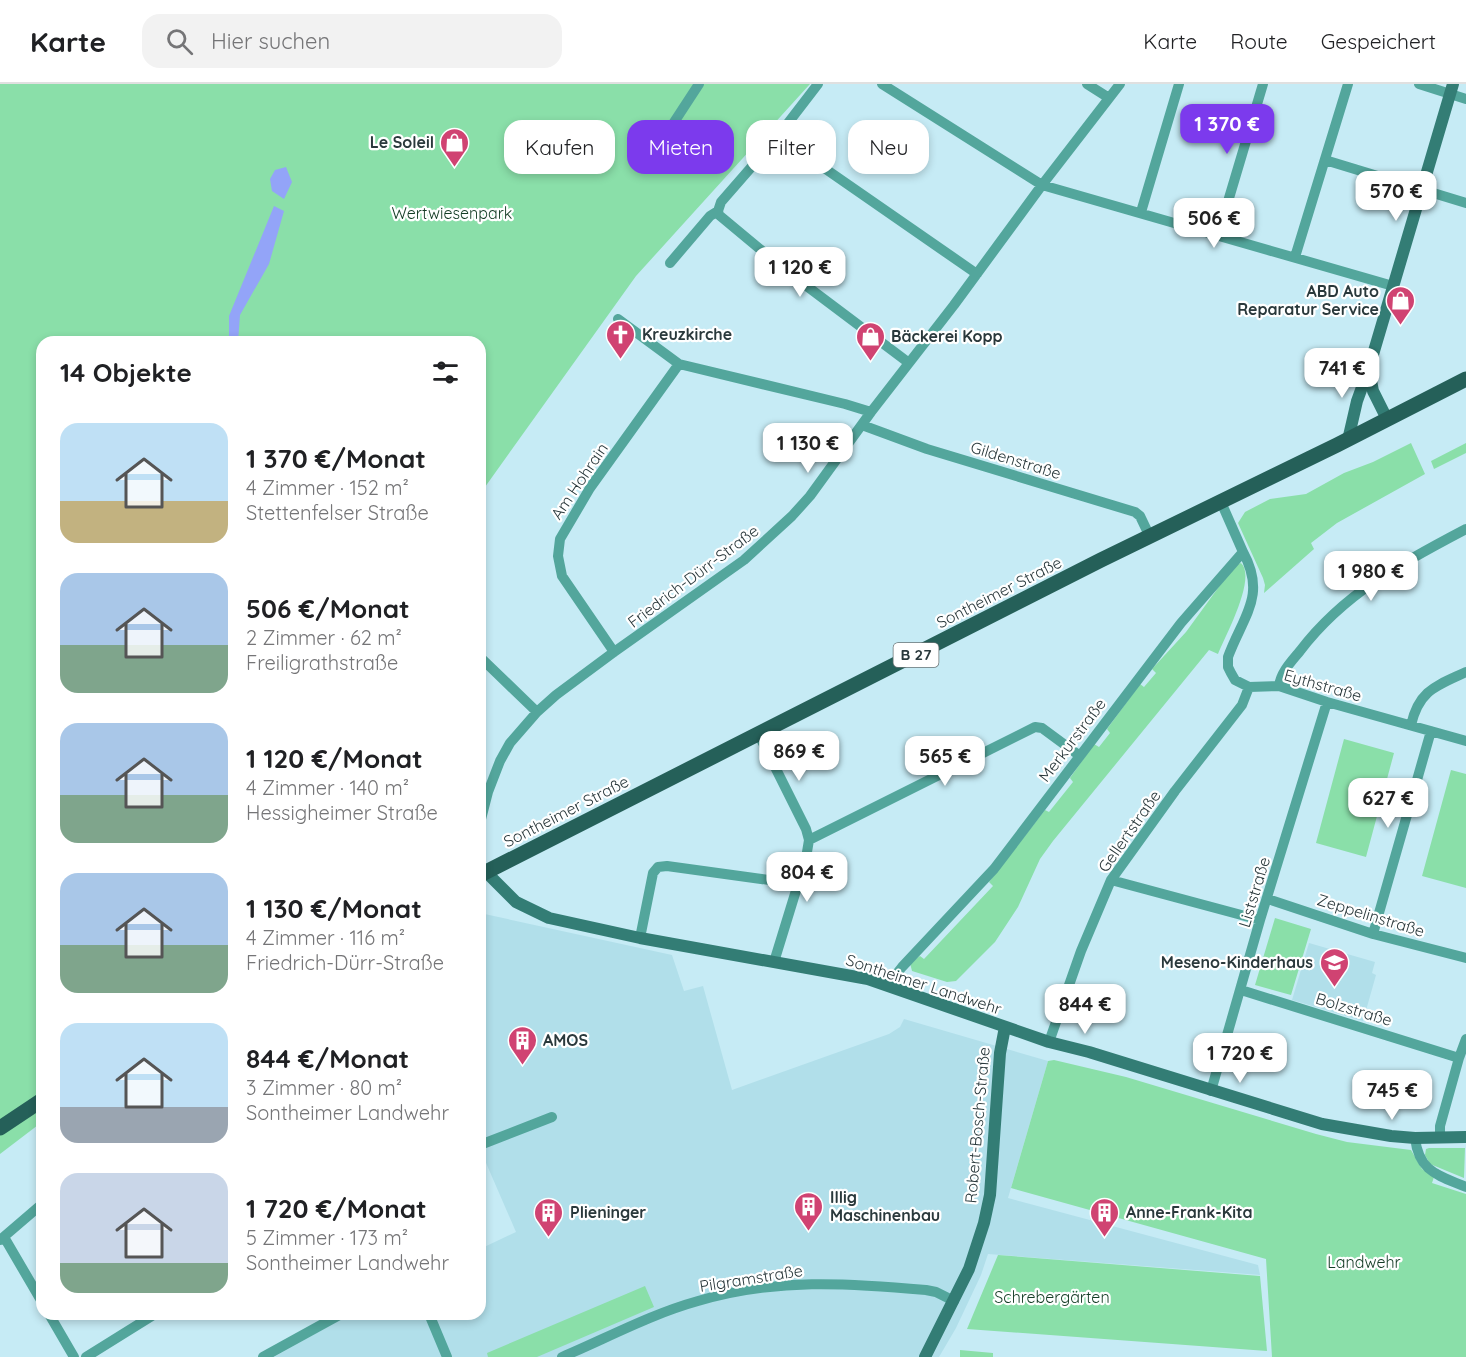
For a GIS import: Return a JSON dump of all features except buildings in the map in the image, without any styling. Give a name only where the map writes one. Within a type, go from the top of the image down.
[{"type":"main road","name":"Sontheimer Straße","points":[[486,868],[759,735],[1466,379]]},
{"type":"main road","points":[[0,1128],[36,1105]]},
{"type":"street","points":[[675,120],[699,84]]},
{"type":"street","points":[[790,120],[818,84]]},
{"type":"street","points":[[882,84],[1042,185],[1393,286]]},
{"type":"street","points":[[1087,84],[1109,98]]},
{"type":"street","name":"Friedrich-Dürr-Straße","points":[[486,800],[500,761],[510,743],[537,712],[614,652],[763,545],[810,496],[1120,84]]},
{"type":"street","points":[[1141,212],[1179,84]]},
{"type":"street","points":[[1218,235],[1263,84]]},
{"type":"street","points":[[1295,257],[1348,84]]},
{"type":"street","points":[[1419,84],[1451,89],[1466,99]]},
{"type":"street","points":[[1347,440],[1451,89]]},
{"type":"street","points":[[1325,160],[1466,203]]},
{"type":"street","points":[[670,262],[710,216],[718,211],[721,202],[746,173]]},
{"type":"street","points":[[833,174],[977,274]]},
{"type":"street","points":[[718,211],[719,215],[784,268],[909,363]]},
{"type":"street","points":[[618,319],[679,364],[871,412]]},
{"type":"street","name":"Am Hohrain","points":[[614,652],[562,576],[558,556],[560,539],[590,488],[679,364]]},
{"type":"street","points":[[1369,368],[1373,391],[1387,419]]},
{"type":"street","name":"Gildenstraße","points":[[862,425],[927,449],[1135,512],[1140,516],[1150,537]]},
{"type":"street","points":[[1221,502],[1251,569],[1254,591],[1227,662],[1235,680],[1249,687]]},
{"type":"street","points":[[1279,686],[1286,668],[1335,611],[1397,565],[1466,529]]},
{"type":"street","name":"Merkurstraße","points":[[887,986],[994,869],[1128,690],[1181,623],[1243,552]]},
{"type":"street","points":[[486,663],[537,712]]},
{"type":"street","points":[[1411,725],[1424,694],[1437,685],[1466,672]]},
{"type":"street","name":"Eythstraße","points":[[1249,687],[1279,686],[1327,702],[1466,741]]},
{"type":"street","name":"Gellertstraße","points":[[1049,1042],[1081,951],[1111,880],[1129,852],[1242,705],[1249,687]]},
{"type":"street","name":"Liststraße","points":[[1211,1091],[1260,920],[1327,702]]},
{"type":"street","points":[[809,840],[1035,726],[1042,728],[1080,756]]},
{"type":"street","points":[[1373,934],[1431,731]]},
{"type":"street","points":[[759,735],[806,829],[809,840],[774,962]]},
{"type":"street","points":[[640,938],[653,873],[658,867],[667,866],[798,884]]},
{"type":"street","name":"Sontheimer Landwehr","points":[[486,874],[516,902],[549,918],[640,938],[846,974],[1049,1042],[1089,1052],[1322,1125],[1370,1134],[1415,1138],[1466,1137]]},
{"type":"street","points":[[1111,880],[1260,920]]},
{"type":"street","name":"Zeppelinstraße","points":[[1268,899],[1373,934],[1466,958]]},
{"type":"street","name":"Bolzstraße","points":[[1241,990],[1459,1058]]},
{"type":"street","name":"Robert-Bosch-Straße","points":[[925,1357],[969,1269],[990,1195],[1000,1053],[1005,1028]]},
{"type":"street","points":[[1440,1137],[1440,1126],[1466,1039]]},
{"type":"street","points":[[486,1143],[552,1117]]},
{"type":"street","points":[[1415,1138],[1416,1150],[1424,1166],[1437,1175],[1466,1186]]},
{"type":"street","points":[[36,1209],[2,1238],[36,1292]]},
{"type":"street","name":"Pilgramstraße","points":[[562,1357],[674,1309],[703,1299],[745,1291],[816,1283],[860,1284],[926,1290],[954,1301]]},
{"type":"street","points":[[52,1320],[74,1357]]},
{"type":"street","points":[[86,1357],[145,1320]]},
{"type":"street","points":[[263,1357],[330,1320]]},
{"type":"street","points":[[432,1320],[447,1357]]},
{"type":"shaded area","points":[[486,914],[672,955],[684,991],[703,986],[732,1090],[889,1034],[900,1027],[904,1019],[1048,1061],[1008,1198],[1258,1265],[1260,1275],[988,1254],[981,1275],[956,1328],[939,1357],[274,1357],[339,1320],[486,1320],[486,1246],[516,1232],[486,1163]]},
{"type":"shaded area","name":"Meseno-Kinderhaus","points":[[1309,943],[1375,962],[1372,973],[1376,975],[1363,1021],[1292,1000]]},
{"type":"green space","name":"Wertwiesenpark","points":[[0,84],[810,84],[777,120],[746,120],[746,155],[734,168],[734,120],[627,120],[627,174],[728,174],[636,276],[486,486],[486,336],[36,336],[36,1127],[0,1154]]},
{"type":"green space","points":[[1411,443],[1425,474],[1337,523],[1311,543],[1314,549],[1264,593],[1263,578],[1238,523],[1245,512],[1270,499],[1306,494],[1344,473],[1373,462]]},
{"type":"green space","points":[[1466,443],[1466,453],[1434,469],[1431,461]]},
{"type":"green space","points":[[1241,563],[1245,570],[1243,594],[1218,654],[1209,650],[1053,841],[1040,859],[1018,907],[995,942],[956,981],[947,982],[912,971],[910,963],[920,956],[924,959],[993,886],[989,882],[1045,810],[1049,812],[1073,782],[1070,778],[1094,744],[1099,747],[1110,733],[1107,729],[1140,684],[1144,687],[1156,673],[1152,669],[1186,632],[1234,566]]},
{"type":"green space","points":[[1344,739],[1394,753],[1366,857],[1316,843]]},
{"type":"green space","points":[[1451,770],[1466,774],[1466,888],[1422,876]]},
{"type":"green space","points":[[1275,918],[1311,929],[1291,995],[1255,985]]},
{"type":"green space","name":"Landwehr","points":[[1054,1060],[1126,1077],[1347,1142],[1411,1150],[1422,1169],[1434,1177],[1432,1183],[1466,1194],[1466,1357],[1272,1357],[1266,1259],[1011,1188],[1048,1061]]},
{"type":"green space","points":[[1465,1148],[1464,1178],[1430,1164],[1425,1155],[1426,1149]]},
{"type":"green space","name":"Schrebergärten","points":[[998,1255],[1260,1276],[1267,1351],[967,1329]]},
{"type":"green space","points":[[645,1286],[654,1307],[537,1357],[488,1357],[487,1353]]},
{"type":"green space","points":[[960,1350],[993,1353],[993,1357],[960,1357]]},
{"type":"water","points":[[286,167],[292,182],[284,199],[272,191],[270,179],[275,170]]},
{"type":"water","points":[[274,206],[284,211],[269,264],[240,315],[238,336],[229,336],[229,316]]},
{"type":"place","name":"Le Soleil","points":[[455,168]]},
{"type":"place","name":"ABD Auto Reparatur Service","points":[[1400,326]]},
{"type":"place","name":"Kreuzkirche","points":[[621,360]]},
{"type":"place","name":"Bäckerei Kopp","points":[[870,362]]},
{"type":"place","name":"Meseno-Kinderhaus","points":[[1334,988]]},
{"type":"place","name":"AMOS","points":[[522,1066]]},
{"type":"place","name":"Illig Maschinenbau","points":[[809,1232]]},
{"type":"place","name":"Plieninger","points":[[549,1238]]},
{"type":"place","name":"Anne-Frank-Kita","points":[[1105,1238]]}]
